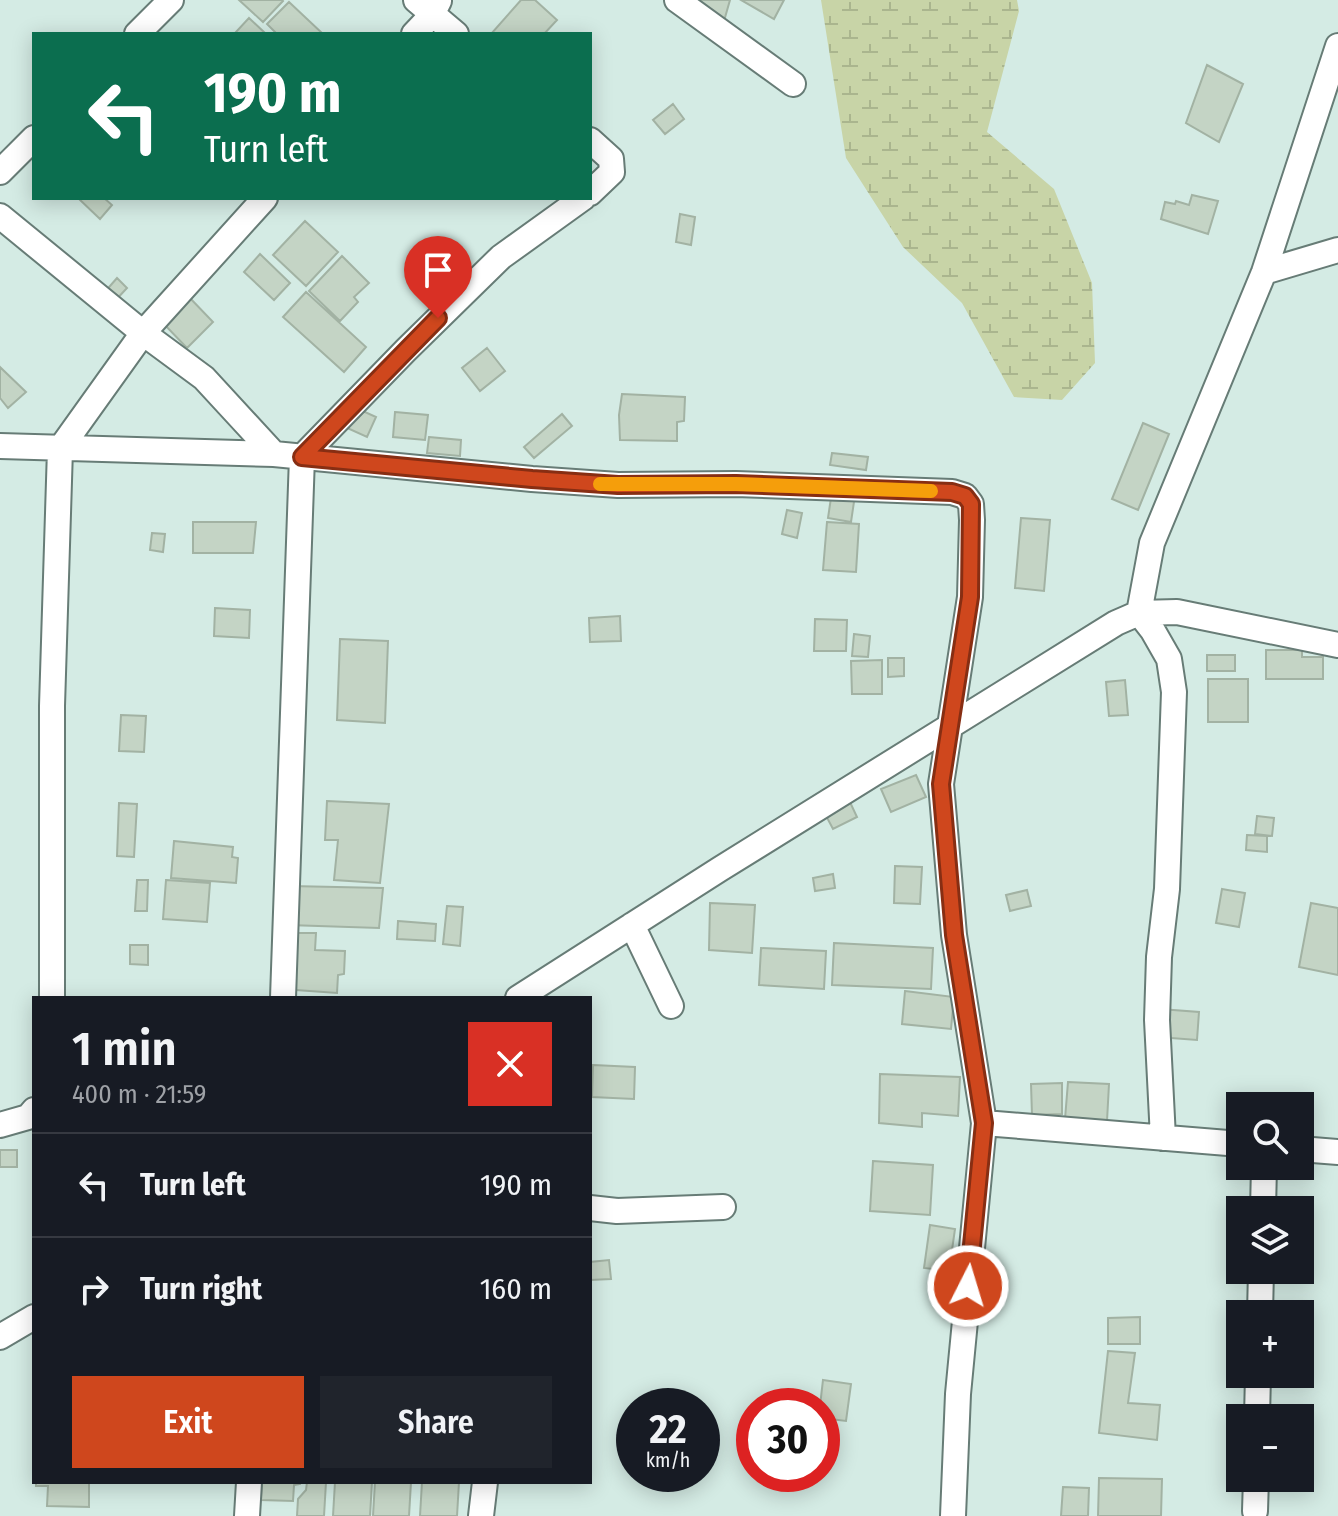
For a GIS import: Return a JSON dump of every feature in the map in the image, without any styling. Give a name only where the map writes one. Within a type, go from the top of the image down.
[{"type":"street","points":[[139,32],[171,0]]},
{"type":"street","points":[[677,0],[793,84]]},
{"type":"street","points":[[415,32],[429,5],[454,32]]},
{"type":"street","points":[[1163,1138],[1157,1020],[1159,957],[1167,889],[1174,692],[1169,659],[1139,613],[1152,543],[1328,112],[1338,46]]},
{"type":"street","points":[[0,172],[32,140]]},
{"type":"street","points":[[592,142],[611,159],[612,172],[592,191]]},
{"type":"street","points":[[52,996],[52,706],[60,449],[143,333],[263,200]]},
{"type":"street","points":[[283,996],[302,457],[501,257],[580,200]]},
{"type":"street","points":[[0,216],[143,333],[204,378],[274,454]]},
{"type":"street","points":[[1264,272],[1338,250]]},
{"type":"street","points":[[0,446],[274,454],[589,483],[736,484],[952,492],[965,496],[971,504],[972,520],[970,597],[941,784],[954,935],[984,1123],[958,1394],[953,1516]]},
{"type":"street","points":[[521,996],[1116,623],[1139,613],[1177,612],[1338,645]]},
{"type":"street","points":[[632,925],[671,1006]]},
{"type":"street","points":[[0,1125],[28,1117],[32,1112]]},
{"type":"street","points":[[984,1123],[1226,1143]]},
{"type":"street","points":[[1314,1150],[1338,1152]]},
{"type":"street","points":[[592,1208],[617,1211],[723,1207]]},
{"type":"street","points":[[0,1337],[32,1318]]},
{"type":"street","points":[[247,1516],[249,1484]]},
{"type":"street","points":[[481,1516],[485,1484]]},
{"type":"street","points":[[1255,1511],[1256,1492]]},
{"type":"green space","points":[[821,0],[1017,0],[1019,11],[987,132],[1054,189],[1092,283],[1095,363],[1062,400],[1014,397],[962,303],[903,247],[846,158]]},
{"type":"building","points":[[239,0],[282,0],[283,1],[263,22]]},
{"type":"building","points":[[521,0],[535,0],[557,20],[546,32],[493,32]]},
{"type":"building","points":[[694,0],[730,0],[722,28]]},
{"type":"building","points":[[741,0],[784,0],[774,19]]},
{"type":"building","points":[[289,2],[321,32],[275,32],[267,24]]},
{"type":"building","points":[[249,18],[264,32],[236,32]]},
{"type":"building","points":[[1207,65],[1243,84],[1219,142],[1186,123]]},
{"type":"building","points":[[673,104],[684,119],[665,134],[653,120]]},
{"type":"building","points":[[1192,195],[1218,201],[1208,234],[1161,219],[1165,202],[1189,205]]},
{"type":"building","points":[[80,200],[106,200],[112,205],[100,219]]},
{"type":"building","points":[[680,214],[695,217],[691,245],[676,242]]},
{"type":"building","points":[[305,221],[338,252],[306,286],[273,255]]},
{"type":"building","points":[[260,254],[290,283],[274,300],[244,272]]},
{"type":"building","points":[[342,256],[369,283],[354,297],[358,302],[340,321],[309,291]]},
{"type":"building","points":[[117,278],[127,288],[113,303],[103,294]]},
{"type":"building","points":[[306,292],[366,347],[344,372],[283,317]]},
{"type":"building","points":[[188,296],[213,322],[187,348],[162,322]]},
{"type":"building","points":[[487,348],[505,371],[480,391],[462,368]]},
{"type":"building","points":[[0,367],[26,392],[8,408],[0,398]]},
{"type":"building","points":[[622,394],[685,397],[684,421],[677,422],[677,441],[620,440]]},
{"type":"building","points":[[354,407],[376,417],[367,437],[345,427]]},
{"type":"building","points":[[395,412],[428,415],[425,440],[393,437]]},
{"type":"building","points":[[562,414],[572,426],[534,458],[524,447]]},
{"type":"building","points":[[1143,423],[1169,434],[1138,510],[1112,499]]},
{"type":"building","points":[[429,437],[461,440],[460,456],[427,453]]},
{"type":"building","points":[[832,453],[868,457],[866,470],[830,465]]},
{"type":"building","points":[[832,491],[855,495],[851,522],[828,518]]},
{"type":"building","points":[[787,510],[802,513],[797,538],[782,534]]},
{"type":"building","points":[[1021,518],[1050,520],[1044,591],[1015,588]]},
{"type":"building","points":[[193,522],[256,522],[253,553],[193,553]]},
{"type":"building","points":[[827,522],[859,524],[856,572],[823,570]]},
{"type":"building","points":[[152,533],[165,534],[163,552],[150,550]]},
{"type":"building","points":[[215,608],[250,610],[249,638],[214,636]]},
{"type":"building","points":[[620,616],[621,641],[590,642],[589,618]]},
{"type":"building","points":[[815,619],[847,620],[846,651],[814,651]]},
{"type":"building","points":[[854,634],[870,636],[868,657],[852,656]]},
{"type":"building","points":[[340,639],[388,641],[385,723],[337,720]]},
{"type":"building","points":[[1266,650],[1302,650],[1302,657],[1323,657],[1323,679],[1266,679]]},
{"type":"building","points":[[1207,655],[1235,655],[1235,671],[1207,671]]},
{"type":"building","points":[[888,658],[904,658],[904,676],[888,677]]},
{"type":"building","points":[[882,660],[882,694],[852,694],[851,661]]},
{"type":"building","points":[[1208,679],[1248,679],[1248,722],[1208,722]]},
{"type":"building","points":[[1125,680],[1128,715],[1109,716],[1106,682]]},
{"type":"building","points":[[121,715],[146,716],[144,752],[119,751]]},
{"type":"building","points":[[916,775],[926,797],[891,812],[881,789]]},
{"type":"building","points":[[849,800],[857,817],[833,829],[824,812]]},
{"type":"building","points":[[327,801],[389,804],[380,883],[334,880],[338,840],[325,840]]},
{"type":"building","points":[[119,803],[137,804],[134,857],[117,856]]},
{"type":"building","points":[[1257,816],[1274,818],[1272,836],[1255,834]]},
{"type":"building","points":[[1247,835],[1267,836],[1267,852],[1246,850]]},
{"type":"building","points":[[174,841],[233,847],[232,857],[238,858],[236,883],[171,878]]},
{"type":"building","points":[[895,866],[922,867],[920,904],[894,903]]},
{"type":"building","points":[[833,874],[835,888],[815,891],[813,878]]},
{"type":"building","points":[[137,880],[148,880],[147,911],[135,911]]},
{"type":"building","points":[[166,880],[210,883],[207,922],[163,919]]},
{"type":"building","points":[[290,886],[383,888],[379,928],[288,925]]},
{"type":"building","points":[[1222,889],[1245,893],[1239,927],[1216,923]]},
{"type":"building","points":[[1027,890],[1031,906],[1010,911],[1006,895]]},
{"type":"building","points":[[710,903],[755,905],[752,953],[709,950]]},
{"type":"building","points":[[1311,903],[1338,908],[1338,975],[1299,967]]},
{"type":"building","points":[[447,906],[463,907],[460,946],[443,944]]},
{"type":"building","points":[[398,921],[436,924],[435,941],[397,939]]},
{"type":"building","points":[[286,933],[316,933],[315,950],[345,951],[344,974],[338,975],[337,993],[282,989]]},
{"type":"building","points":[[834,943],[933,948],[931,989],[832,985]]},
{"type":"building","points":[[130,945],[148,945],[148,965],[130,964]]},
{"type":"building","points":[[761,948],[826,951],[824,989],[759,985]]},
{"type":"building","points":[[905,991],[954,997],[951,1029],[902,1024]]},
{"type":"building","points":[[1160,1009],[1199,1012],[1197,1040],[1158,1037]]},
{"type":"building","points":[[593,1065],[635,1067],[634,1099],[592,1097]]},
{"type":"building","points":[[880,1074],[960,1077],[958,1116],[922,1113],[922,1127],[879,1123]]},
{"type":"building","points":[[1068,1082],[1109,1084],[1107,1121],[1065,1119]]},
{"type":"building","points":[[1062,1083],[1062,1114],[1032,1115],[1031,1084]]},
{"type":"building","points":[[0,1150],[17,1150],[17,1167],[0,1167]]},
{"type":"building","points":[[873,1161],[933,1165],[930,1215],[870,1211]]},
{"type":"building","points":[[930,1225],[955,1229],[949,1271],[924,1268]]},
{"type":"building","points":[[609,1260],[611,1279],[592,1280],[592,1262]]},
{"type":"building","points":[[1140,1317],[1140,1344],[1108,1344],[1108,1318]]},
{"type":"building","points":[[1108,1351],[1135,1353],[1128,1403],[1160,1405],[1157,1440],[1099,1433]]},
{"type":"building","points":[[823,1380],[851,1384],[846,1421],[840,1420],[840,1388],[822,1388]]},
{"type":"building","points":[[1099,1478],[1162,1479],[1161,1516],[1098,1516]]},
{"type":"building","points":[[89,1484],[89,1507],[47,1506],[48,1486],[36,1486]]},
{"type":"building","points":[[262,1484],[300,1484],[294,1485],[293,1501],[261,1500]]},
{"type":"building","points":[[307,1484],[326,1484],[324,1516],[297,1516],[298,1499]]},
{"type":"building","points":[[335,1484],[372,1484],[370,1516],[333,1516]]},
{"type":"building","points":[[375,1484],[411,1484],[409,1516],[373,1516]]},
{"type":"building","points":[[422,1484],[459,1484],[457,1516],[420,1516]]},
{"type":"building","points":[[1063,1487],[1089,1488],[1088,1516],[1061,1516]]},
{"type":"slow traffic","points":[[600,484],[736,484],[931,491]]},
{"type":"route","points":[[438,318],[302,457],[618,485],[736,484],[952,492],[965,496],[971,504],[970,597],[941,784],[954,935],[984,1123],[968,1286]]}]
